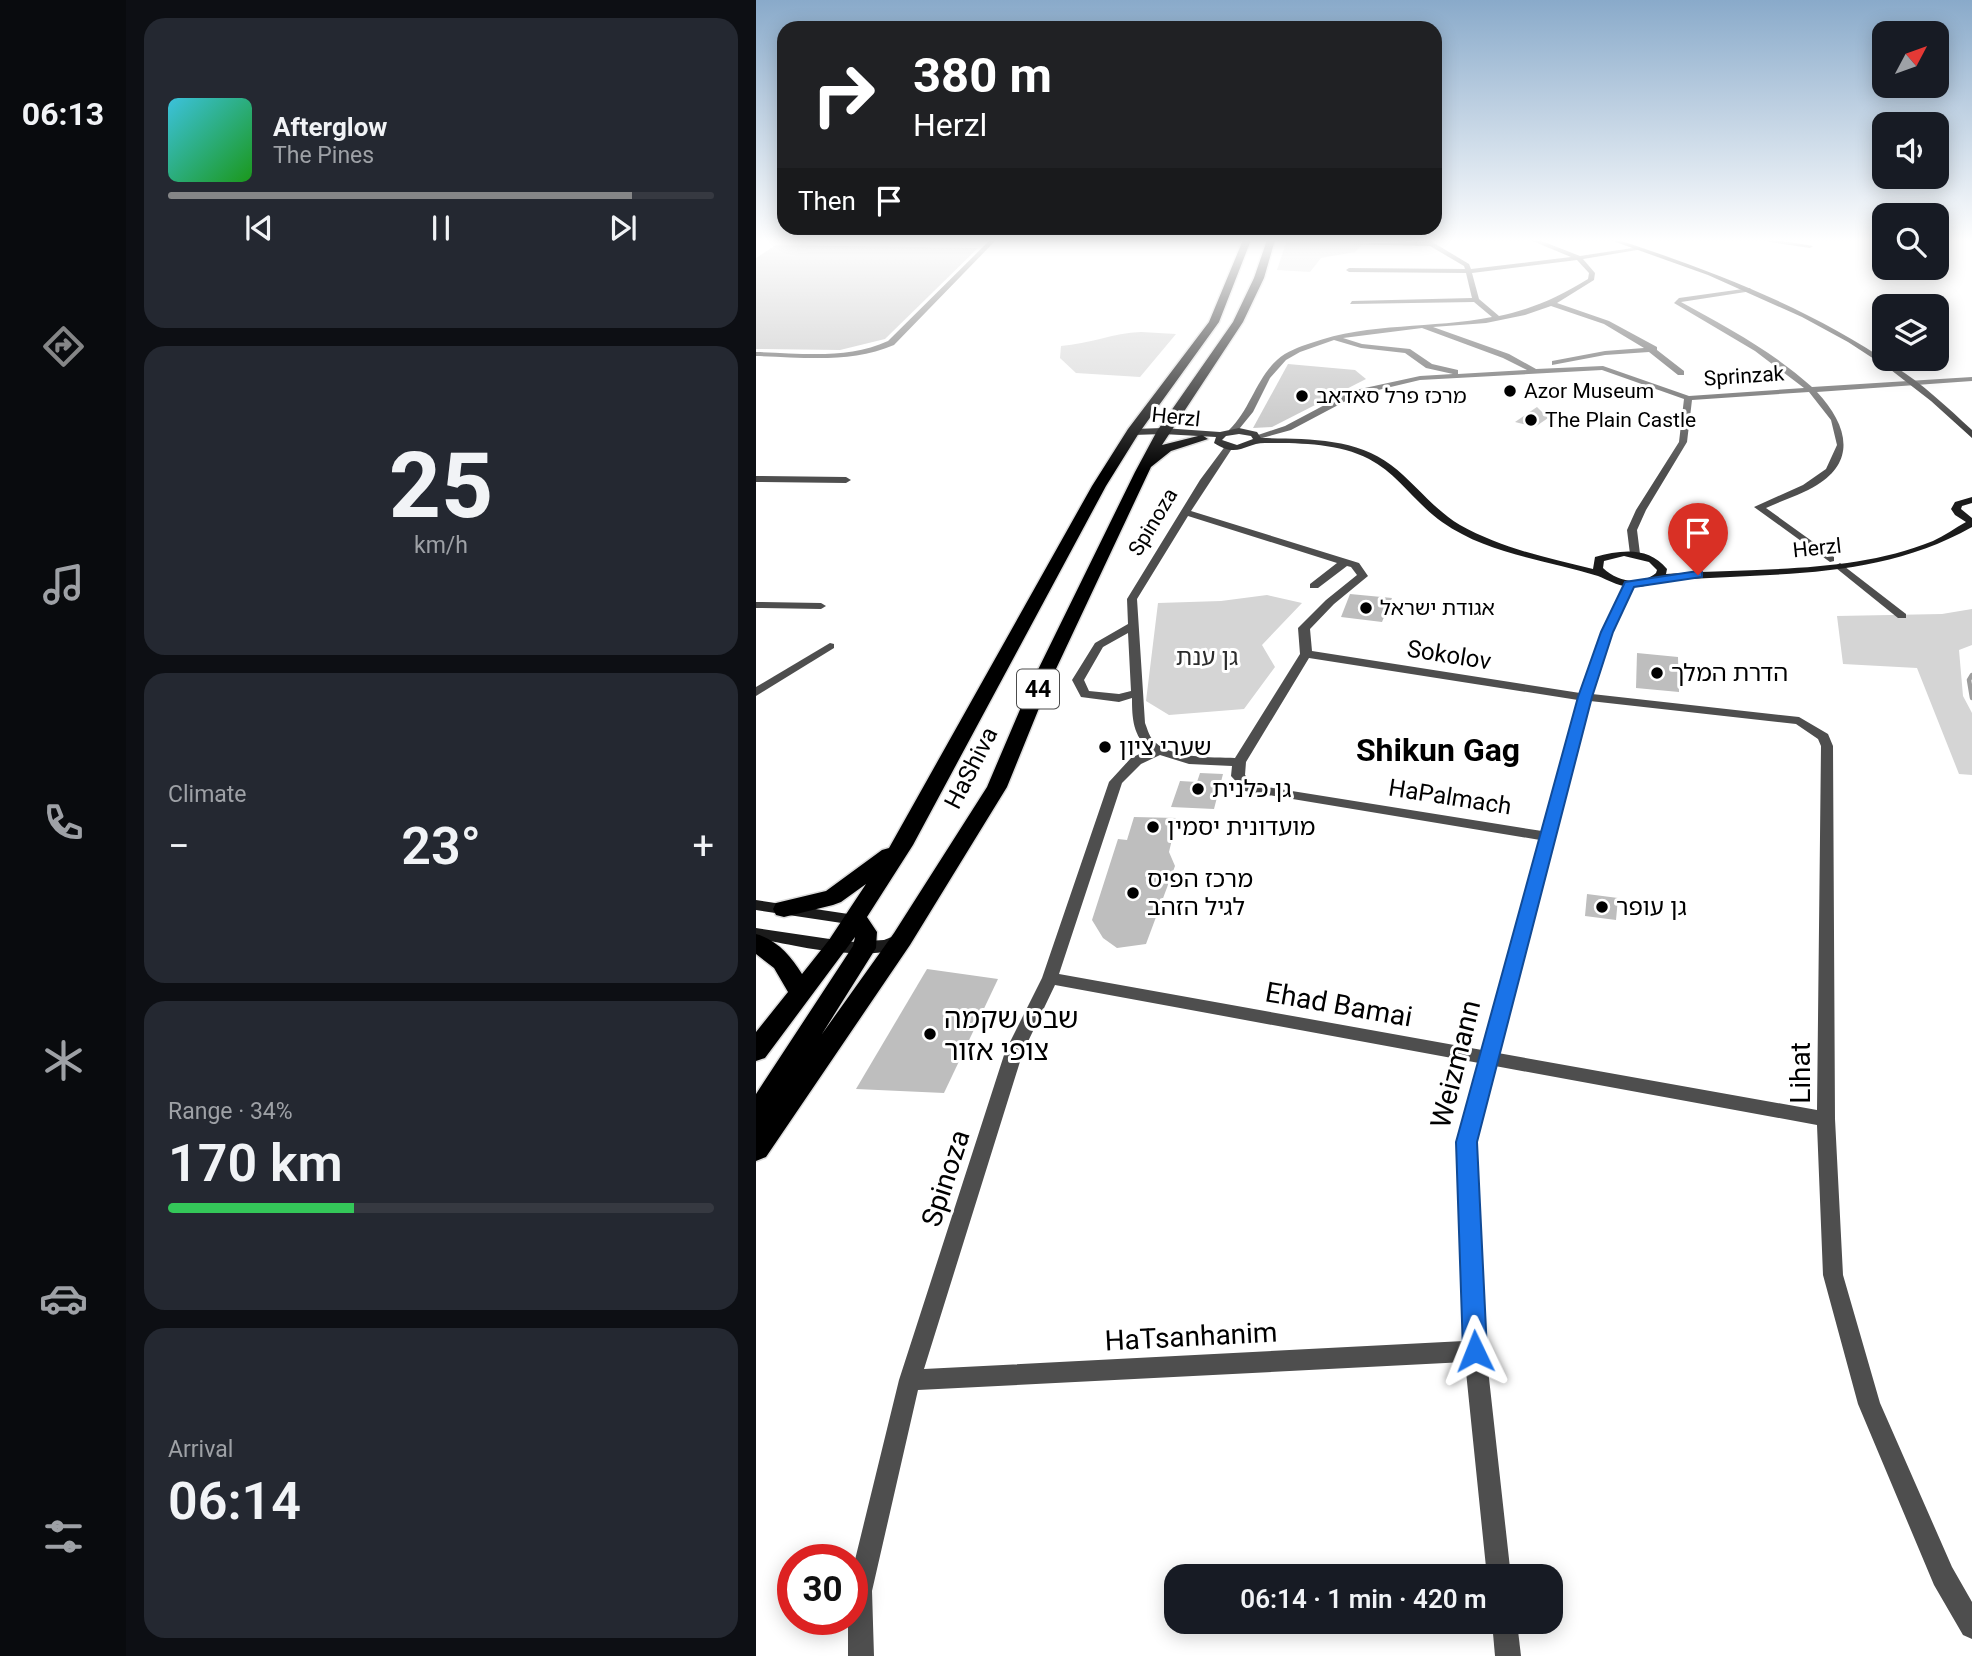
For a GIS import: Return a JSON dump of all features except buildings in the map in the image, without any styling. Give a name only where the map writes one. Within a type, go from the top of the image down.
[{"type":"highway","name":"HaShiva","points":[[756,1051],[837,946],[902,845],[1099,486],[1133,432],[1215,317]]},
{"type":"highway","name":"HaShiva","points":[[756,1149],[902,939],[997,787],[1039,686],[1142,472],[1181,404],[1240,317]]},
{"type":"highway","points":[[1181,404],[1182,420],[1211,438]]},
{"type":"highway","points":[[1142,472],[1153,458],[1166,448],[1211,438]]},
{"type":"highway","points":[[784,909],[834,897],[902,845]]},
{"type":"highway","points":[[756,1116],[864,948],[866,933],[864,927],[855,920]]},
{"type":"highway","points":[[756,942],[783,962],[800,992]]},
{"type":"street","points":[[756,354],[863,354],[891,343],[916,317]]},
{"type":"street","points":[[1232,432],[1242,422],[1275,361],[1298,349],[1335,338],[1501,317]]},
{"type":"street","points":[[1591,317],[1619,327],[1654,349],[1681,373]]},
{"type":"street","points":[[1702,317],[1746,342],[1812,388],[1837,421],[1840,438],[1838,456],[1829,470],[1815,481],[1759,507],[1830,559]]},
{"type":"street","points":[[1805,317],[1837,333],[1916,382],[1972,435]]},
{"type":"street","points":[[1423,326],[1538,370]]},
{"type":"street","points":[[1335,338],[1361,346],[1407,351],[1429,366],[1473,377]]},
{"type":"street","points":[[1538,370],[1550,364],[1595,355],[1654,349]]},
{"type":"street","points":[[1211,438],[1229,447],[1247,446],[1256,437],[1288,428],[1354,393],[1420,378],[1603,368],[1688,397]]},
{"type":"street","name":"Sprinzak","points":[[1635,554],[1632,530],[1641,510],[1683,442],[1688,397],[1972,379]]},
{"type":"street","points":[[1242,422],[1244,428],[1256,437]]},
{"type":"street","name":"Herzl","points":[[1133,432],[1211,438]]},
{"type":"street","points":[[1211,438],[1232,432],[1361,453],[1386,465],[1453,525],[1489,543],[1527,556],[1599,569],[1629,584],[1660,574],[1653,560],[1635,554],[1614,553],[1600,559],[1599,569]]},
{"type":"street","name":"Spinoza","points":[[861,1656],[860,1591],[911,1380],[1014,1052],[1050,978],[1116,782],[1136,761],[1159,750],[1147,741],[1139,723],[1132,599],[1185,512],[1229,447]]},
{"type":"street","points":[[756,479],[846,480]]},
{"type":"street","points":[[1969,521],[1956,509],[1958,505],[1972,500]]},
{"type":"street","points":[[1159,750],[1189,760],[1239,762],[1306,654],[1304,628],[1330,602],[1363,576],[1355,565],[1185,512]]},
{"type":"street","name":"Herzl","points":[[1660,574],[1830,559],[1885,550],[1969,521]]},
{"type":"street","name":"Herzl","points":[[1660,574],[1840,566],[1934,544],[1969,521]]},
{"type":"street","points":[[1314,586],[1345,562]]},
{"type":"street","points":[[1840,566],[1902,616]]},
{"type":"street","name":"Weizmann","points":[[1498,1564],[1475,1351],[1466,1142],[1585,697],[1607,632],[1629,584]]},
{"type":"street","points":[[756,605],[821,606]]},
{"type":"street","points":[[1132,626],[1099,645],[1078,680],[1085,694],[1119,698],[1137,693]]},
{"type":"street","points":[[756,692],[830,646]]},
{"type":"street","name":"Sokolov","points":[[1306,654],[1585,697]]},
{"type":"street","name":"Lihat","points":[[1585,697],[1799,721],[1823,737],[1827,746],[1826,1119],[1833,1275],[1869,1404],[1943,1576],[1972,1626]]},
{"type":"street","name":"HaPalmach","points":[[1239,762],[1238,776],[1250,788],[1549,837]]},
{"type":"street","points":[[756,905],[855,920]]},
{"type":"street","points":[[756,933],[864,948],[884,947],[902,939]]},
{"type":"street","name":"Ehad Bamai","points":[[1050,978],[1826,1119]]},
{"type":"street","name":"HaTsanhanim","points":[[911,1380],[1475,1351]]},
{"type":"street","points":[[1505,1634],[1508,1656]]},
{"type":"green space","points":[[1141,332],[1176,334],[1140,377],[1076,373],[1060,358],[1061,346]]},
{"type":"green space","name":"גן ענת","points":[[1267,595],[1302,603],[1262,645],[1275,667],[1244,709],[1169,715],[1146,701],[1158,603],[1221,601]]},
{"type":"green space","points":[[1972,609],[1972,645],[1959,650],[1963,696],[1972,713],[1972,775],[1959,774],[1917,668],[1843,664],[1837,616],[1942,614]]},
{"type":"waterway","points":[[1972,675],[1969,680],[1972,698]]},
{"type":"place","name":"Azor Museum","points":[[1510,391]]},
{"type":"place","name":"מרכז פרל סאדאב","points":[[1302,396]]},
{"type":"place","name":"The Plain Castle","points":[[1531,420]]},
{"type":"place","name":"אגודת ישראל","points":[[1366,608]]},
{"type":"place","name":"הדרת המלך","points":[[1657,673]]},
{"type":"place","name":"שערי ציון","points":[[1105,747]]},
{"type":"place","name":"גן כלנית","points":[[1198,789]]},
{"type":"place","name":"מועדונית יסמין","points":[[1153,827]]},
{"type":"place","name":"מרכז הפיס לגיל הזהב","points":[[1133,893]]},
{"type":"place","name":"גן עופר","points":[[1602,907]]},
{"type":"place","name":"שבט שקמה צופי אזור","points":[[930,1034]]},
{"type":"district","name":"Shikun Gag","points":[[1438,750]]},
{"type":"route","points":[[1475,1351],[1466,1142],[1585,697],[1607,632],[1629,584],[1650,582],[1657,578],[1698,575]]}]
